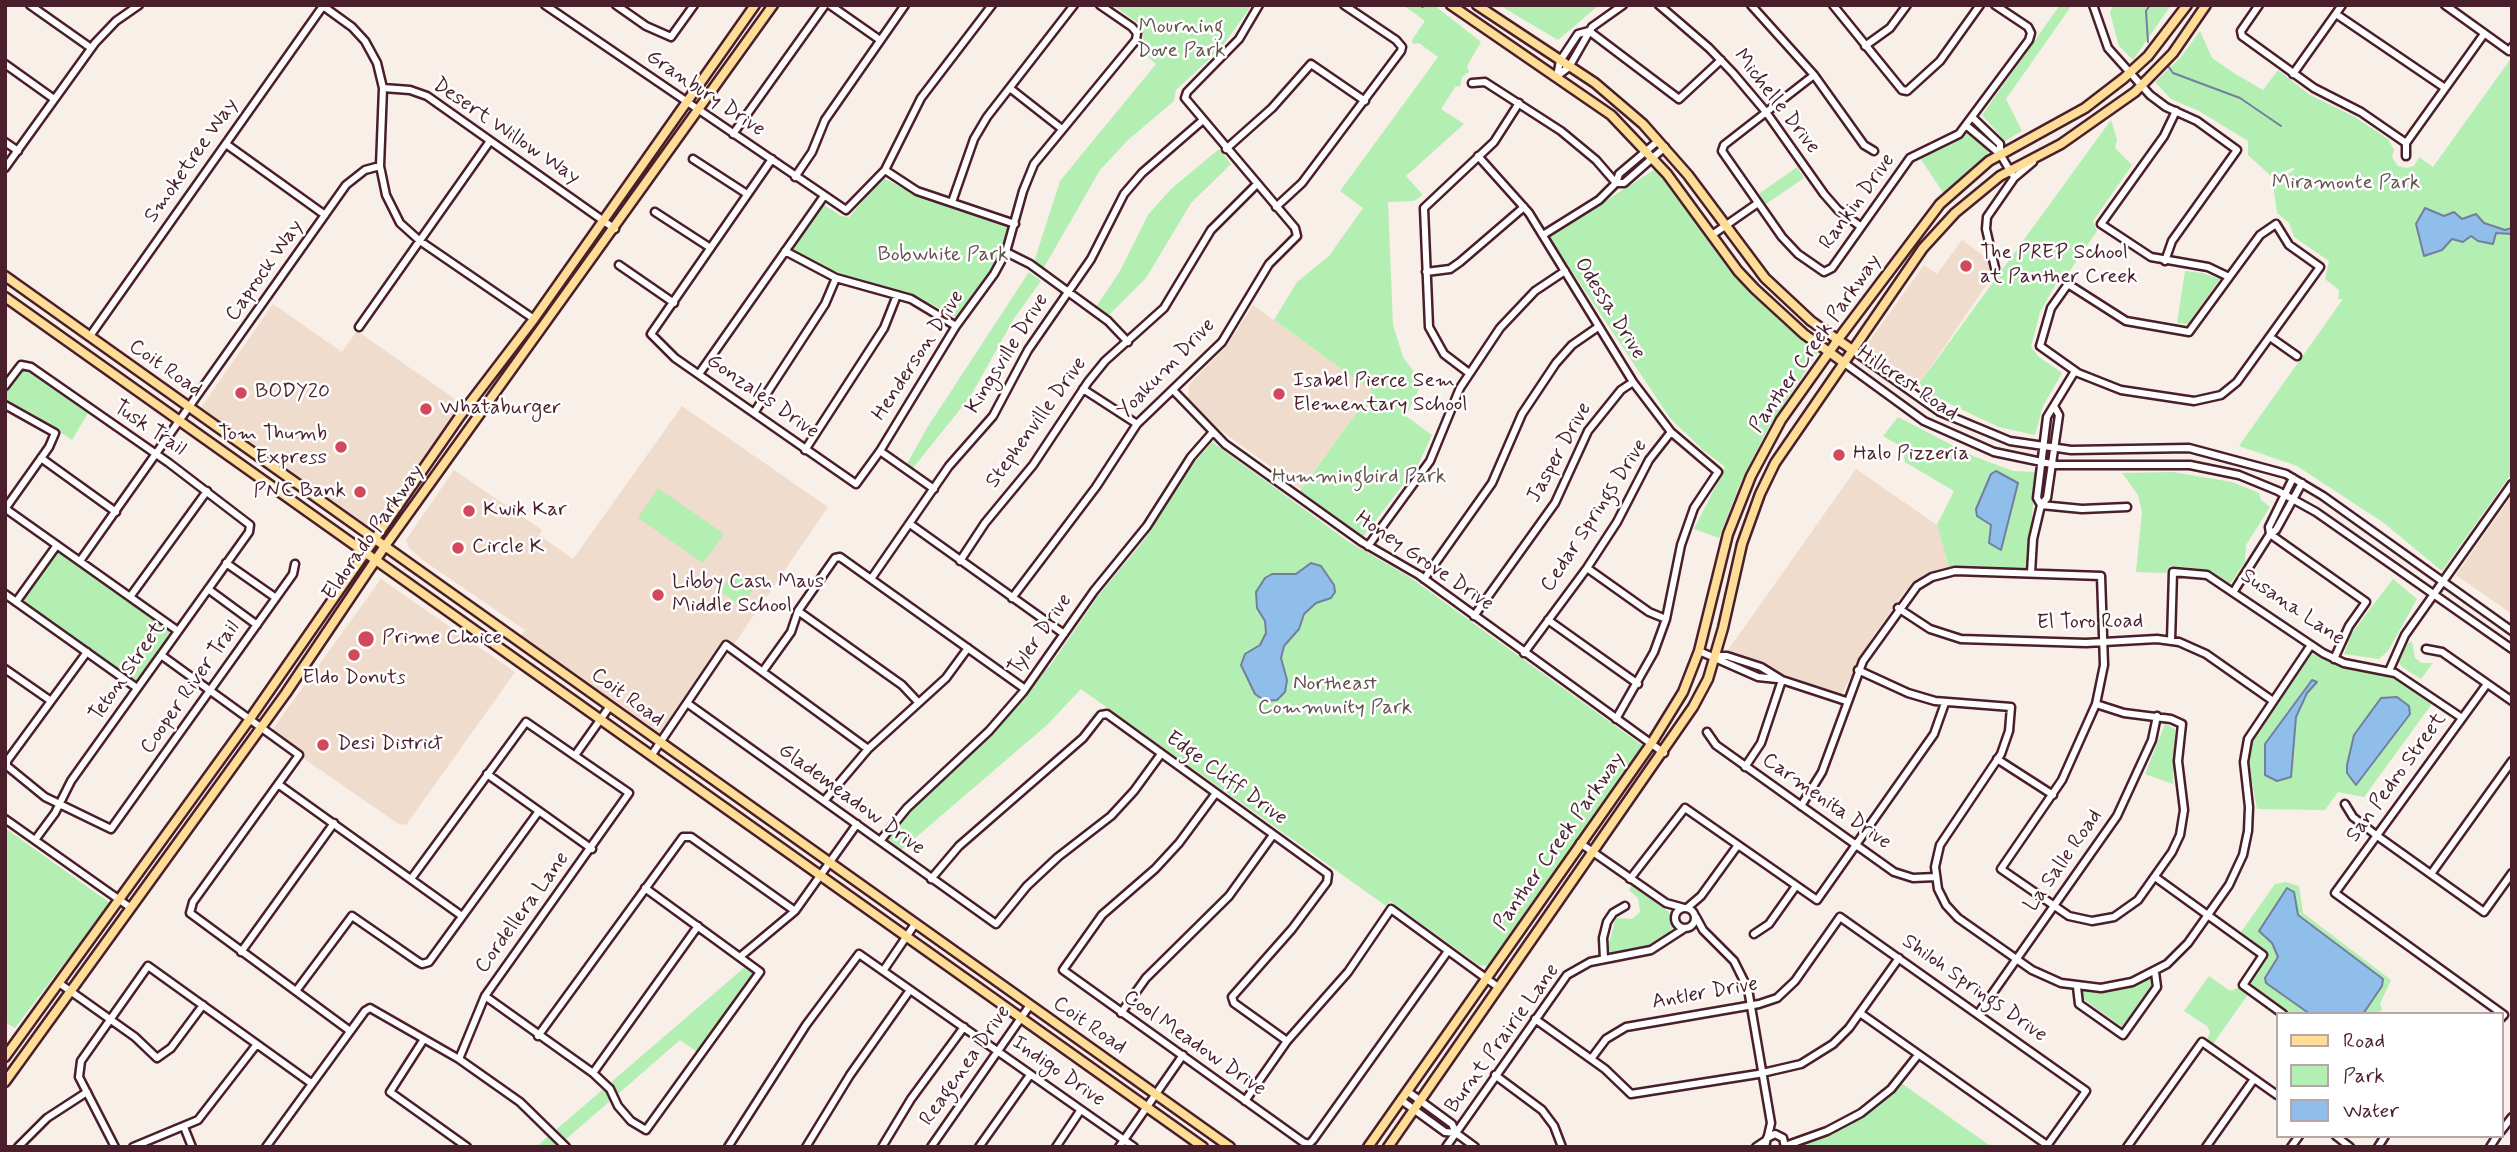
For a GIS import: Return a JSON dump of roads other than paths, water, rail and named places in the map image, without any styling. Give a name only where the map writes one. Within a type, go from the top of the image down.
[{"type":"main road","name":"Eldorado Parkway","points":[[5,1057],[250,719],[364,552],[534,319],[755,5]]},
{"type":"main road","name":"Eldorado Parkway","points":[[5,1082],[261,728],[385,546],[615,229],[773,5]]},
{"type":"main road","name":"Hillcrest Road","points":[[1451,5],[1484,30],[1595,103],[1650,155],[1755,289],[1843,362]]},
{"type":"main road","name":"Hillcrest Road","points":[[1477,5],[1602,89],[1661,144],[1765,278],[1811,321],[1851,349]]},
{"type":"main road","name":"Panther Creek Parkway","points":[[1368,1147],[1651,744],[1683,692],[1699,651],[1728,534],[1751,476],[1781,420],[1829,352],[1940,204],[2000,154],[2085,108],[2130,73],[2187,5]]},
{"type":"main road","name":"Panther Creek Parkway","points":[[1388,1147],[1664,753],[1693,707],[1715,656],[1742,544],[1760,494],[1780,452],[1923,248],[1955,213],[2083,130],[2141,86],[2173,53],[2206,5]]},
{"type":"main road","points":[[1911,240],[1923,248]]},
{"type":"main road","name":"Coit Road","points":[[5,276],[1230,1147]]},
{"type":"main road","name":"Coit Road","points":[[5,297],[1203,1147]]},
{"type":"main road","points":[[534,319],[544,327]]},
{"type":"main road","points":[[438,449],[450,457]]},
{"type":"main road","points":[[465,622],[475,610]]},
{"type":"main road","points":[[301,644],[312,652]]},
{"type":"main road","points":[[537,673],[546,661]]},
{"type":"street","points":[[30,5],[91,48]]},
{"type":"street","name":"Granbury Drive","points":[[545,5],[846,210],[885,170]]},
{"type":"street","points":[[617,5],[646,26],[671,37],[694,5]]},
{"type":"street","points":[[733,134],[825,5]]},
{"type":"street","points":[[830,5],[880,40]]},
{"type":"street","points":[[795,177],[812,152],[825,120],[905,5]]},
{"type":"street","points":[[992,5],[921,98],[885,170],[917,191],[1015,224]]},
{"type":"street","points":[[951,202],[974,139],[987,117],[1074,5]]},
{"type":"street","name":"Henderson Drive","points":[[856,484],[880,451],[956,326],[1006,252],[1023,191],[1034,164],[1134,42],[1137,33],[1100,5]]},
{"type":"street","points":[[1259,5],[1234,45],[1185,96],[1276,207],[1301,183],[1365,101],[1402,47],[1344,5]]},
{"type":"street","points":[[1557,76],[1560,61],[1578,34],[1589,31],[1623,5]]},
{"type":"street","name":"Michelle Drive","points":[[1659,5],[1721,61],[1766,112],[1824,194],[1838,210],[1860,226]]},
{"type":"street","points":[[1751,5],[1814,75],[1864,145],[1874,151]]},
{"type":"street","points":[[1833,5],[1902,90],[1907,91],[1940,61],[1980,5]]},
{"type":"street","points":[[1865,46],[1890,28],[1907,5]]},
{"type":"street","name":"Rankin Drive","points":[[1758,203],[1798,254],[1824,272],[1832,268],[1910,158],[1959,134],[2029,40],[2031,33],[2025,25],[1996,5]]},
{"type":"street","points":[[2093,5],[2106,44],[2141,86],[2156,100],[2197,121],[2237,150],[2172,241],[2165,261]]},
{"type":"street","points":[[2259,5],[2241,34],[2293,74],[2319,91],[2361,112],[2406,142]]},
{"type":"street","points":[[2293,74],[2342,5]]},
{"type":"street","points":[[2445,5],[2484,34],[2510,49]]},
{"type":"street","points":[[5,168],[91,48],[111,26],[138,6]]},
{"type":"street","points":[[323,6],[365,41],[377,63],[383,88],[380,166],[386,195],[400,223],[420,241],[534,319]]},
{"type":"street","name":"Smoketree Way","points":[[90,336],[323,6]]},
{"type":"street","points":[[2336,14],[2445,88]]},
{"type":"street","points":[[1557,76],[1569,66],[1589,31]]},
{"type":"street","points":[[1589,31],[1679,99],[1721,61]]},
{"type":"street","points":[[2406,156],[2406,142],[2484,34]]},
{"type":"street","points":[[5,64],[54,99]]},
{"type":"street","points":[[1226,149],[1272,108],[1311,64],[1365,101]]},
{"type":"street","points":[[1712,235],[1758,203],[1722,149],[1814,75]]},
{"type":"street","points":[[1472,83],[1485,82],[1519,103],[1596,160],[1616,183]]},
{"type":"street","name":"Desert Willow Way","points":[[383,88],[410,90],[427,96],[615,229]]},
{"type":"street","points":[[1011,89],[1062,129]]},
{"type":"street","points":[[1469,373],[1450,360],[1434,339],[1427,316],[1425,205],[1496,140],[1519,103]]},
{"type":"street","points":[[2176,111],[2164,136],[2101,224],[2143,254],[2165,261],[2208,267],[2229,278]]},
{"type":"street","points":[[1973,118],[1995,137],[2000,144],[2000,154]]},
{"type":"street","name":"Kingsville Drive","points":[[872,579],[949,466],[993,416],[1028,350],[1091,259],[1124,194],[1142,173],[1203,120]]},
{"type":"street","points":[[1967,126],[2000,154],[2012,174]]},
{"type":"street","points":[[359,327],[490,141]]},
{"type":"street","points":[[5,142],[18,151]]},
{"type":"street","points":[[226,144],[326,215]]},
{"type":"street","points":[[1543,235],[1599,201],[1616,183],[1619,174],[1650,155],[1661,144]]},
{"type":"street","name":"Odessa Drive","points":[[1478,156],[1524,207],[1633,382],[1671,432],[1718,472],[1694,509],[1681,545],[1666,619]]},
{"type":"street","points":[[693,159],[747,194]]},
{"type":"street","points":[[619,265],[674,303],[709,247],[772,159]]},
{"type":"street","points":[[1995,268],[1985,222],[2012,174],[2035,161]]},
{"type":"street","name":"Caprock Way","points":[[80,561],[356,175],[380,166]]},
{"type":"street","name":"Stephenville Drive","points":[[960,561],[985,523],[1033,465],[1083,389],[1105,361],[1164,308],[1226,212],[1256,184]]},
{"type":"street","points":[[699,374],[824,196]]},
{"type":"street","name":"Yoakum Drive","points":[[1012,598],[1039,558],[1096,487],[1137,424],[1222,342],[1269,264],[1295,239],[1297,232],[1276,207]]},
{"type":"street","points":[[1426,272],[1454,266],[1524,207]]},
{"type":"street","points":[[655,212],[709,247]]},
{"type":"street","points":[[2276,224],[2289,245],[2319,267],[2234,385],[2221,395],[2203,401],[2121,390],[2075,371],[2040,346],[2052,308],[2068,284],[2126,321],[2189,332],[2229,278],[2260,235],[2276,224]]},
{"type":"street","points":[[785,251],[836,278],[922,305],[956,326]]},
{"type":"street","points":[[1006,252],[1030,264],[1108,321],[1128,342]]},
{"type":"street","points":[[1368,545],[1430,461],[1454,401],[1469,373],[1520,304],[1565,271]]},
{"type":"street","points":[[754,413],[825,304],[836,278]]},
{"type":"street","points":[[805,450],[884,328],[897,295]]},
{"type":"street","name":"Gonzales Drive","points":[[674,303],[651,334],[699,374],[856,484]]},
{"type":"street","points":[[1424,579],[1492,483],[1521,414],[1556,363],[1572,345],[1598,327]]},
{"type":"street","points":[[2270,337],[2297,356]]},
{"type":"street","name":"Hillcrest Road","points":[[1851,349],[1919,399],[1951,418],[1998,437],[2053,449],[2189,448],[2215,452],[2293,478],[2512,631]]},
{"type":"street","name":"Hillcrest Road","points":[[1843,362],[1913,414],[1946,433],[1994,452],[2051,464],[2190,465],[2239,475],[2285,494],[2512,649]]},
{"type":"street","name":"Tusk Trail","points":[[5,386],[25,363],[157,455],[250,525]]},
{"type":"street","points":[[2075,371],[2055,408],[2047,417],[2036,498],[2041,505],[2082,509],[2127,507]]},
{"type":"street","name":"Jasper Drive","points":[[1474,616],[1555,503],[1588,430],[1621,390],[1633,382]]},
{"type":"street","points":[[1083,389],[1137,424]]},
{"type":"street","name":"Honey Grove Drive","points":[[1173,390],[1212,433],[1368,545],[1424,579],[1664,753]]},
{"type":"street","points":[[5,405],[55,433],[5,509],[178,631]]},
{"type":"street","points":[[2031,573],[2032,544],[2041,505],[2047,498],[2059,415],[2055,408]]},
{"type":"street","name":"Cedar Springs Drive","points":[[1524,653],[1587,568],[1617,522],[1649,460],[1671,432]]},
{"type":"street","name":"Tyler Drive","points":[[880,841],[906,808],[989,731],[1025,689],[1147,526],[1191,457],[1212,433]]},
{"type":"street","points":[[880,451],[934,489]]},
{"type":"street","points":[[41,458],[116,512]]},
{"type":"street","points":[[2293,478],[2269,527],[2270,534],[2366,602],[2347,630],[2334,659]]},
{"type":"street","points":[[2234,591],[2270,534],[2276,530],[2302,483]]},
{"type":"street","points":[[2389,671],[2404,635],[2512,484]]},
{"type":"street","points":[[130,597],[207,491]]},
{"type":"street","points":[[910,524],[1064,634]]},
{"type":"street","name":"Teton Street","points":[[34,840],[71,781],[208,589],[250,525]]},
{"type":"street","points":[[16,602],[57,545]]},
{"type":"street","points":[[763,671],[791,632],[798,611],[836,557],[843,558],[1025,689]]},
{"type":"street","points":[[226,563],[276,598]]},
{"type":"street","name":"Cooper River Trail","points":[[59,804],[111,829],[276,598],[293,573],[295,564]]},
{"type":"street","points":[[1587,568],[1648,612],[1666,619],[1654,652],[1616,719]]},
{"type":"street","name":"Susana Lane","points":[[2171,641],[2173,572],[2207,575],[2334,659],[2389,671],[2407,679],[2462,718]]},
{"type":"street","points":[[1801,806],[1820,778],[1858,670],[1898,608],[1917,586],[1943,573],[2101,576],[2104,672],[2096,704],[2053,795],[2001,869],[2054,906],[2080,919],[2109,919],[2134,905],[2175,846],[2183,822],[2178,768],[2182,724],[2157,716],[2124,713],[2096,704]]},
{"type":"street","points":[[208,589],[257,625]]},
{"type":"street","points":[[5,594],[137,688]]},
{"type":"street","name":"El Toro Road","points":[[1898,608],[1930,629],[1954,638],[2171,641],[2206,654],[2273,701]]},
{"type":"street","points":[[798,611],[902,685],[918,702]]},
{"type":"street","points":[[1548,620],[1638,684]]},
{"type":"street","points":[[651,756],[726,645],[867,749]]},
{"type":"street","points":[[1858,670],[1908,693],[1945,703],[2011,707],[2007,737],[1997,760],[1942,840],[1936,861],[1936,877],[1943,900],[1954,914],[2016,960],[2046,978],[2077,987],[2117,986],[2155,972],[2183,949],[2233,878],[2243,855],[2249,815],[2245,750],[2254,727],[2311,645]]},
{"type":"street","points":[[824,801],[867,749],[946,678],[968,648]]},
{"type":"street","points":[[2426,649],[2442,652],[2512,701]]},
{"type":"street","points":[[1699,651],[1758,677],[1782,680],[1846,701]]},
{"type":"street","points":[[59,804],[30,786],[6,766],[87,652]]},
{"type":"street","points":[[161,655],[299,755],[193,902],[189,912],[350,1031]]},
{"type":"street","points":[[5,669],[51,701]]},
{"type":"street","points":[[1745,767],[1761,743],[1782,680]]},
{"type":"street","name":"San Pedro Street","points":[[2487,684],[2335,893],[2495,1012]]},
{"type":"street","name":"Glademeadow Drive","points":[[687,703],[996,924],[1027,886],[1050,864],[1111,816],[1134,791],[1161,754]]},
{"type":"street","points":[[1630,879],[1684,808],[1817,900],[1934,734],[1945,703]]},
{"type":"street","points":[[411,879],[526,722],[576,754],[610,706]]},
{"type":"street","name":"Edge Cliff Drive","points":[[931,879],[959,845],[1083,738],[1103,713],[1328,874],[1326,882],[1292,929],[1232,999],[1287,1041]]},
{"type":"street","name":"La Salle Road","points":[[1978,1014],[2117,816],[2152,740],[2157,716]]},
{"type":"street","name":"Carmenita Drive","points":[[1707,732],[1716,745],[1745,767],[1903,876],[1936,877]]},
{"type":"street","name":"Cordellera Lane","points":[[459,1059],[485,996],[592,849],[629,793],[576,754]]},
{"type":"street","points":[[1997,760],[2053,795]]},
{"type":"street","points":[[2431,874],[2512,761]]},
{"type":"street","points":[[487,774],[592,849]]},
{"type":"street","points":[[278,785],[462,916]]},
{"type":"street","name":"Cool Meadow Drive","points":[[1216,793],[1179,844],[1156,869],[1102,915],[1063,969],[1307,1144],[1314,1140],[1448,951]]},
{"type":"street","points":[[2345,804],[2354,817],[2376,835],[2484,912],[2512,873]]},
{"type":"street","points":[[296,991],[352,916],[424,964],[538,811]]},
{"type":"street","points":[[5,820],[131,908]]},
{"type":"street","points":[[241,952],[334,823]]},
{"type":"street","points":[[741,956],[750,946],[781,926],[795,911],[857,824]]},
{"type":"street","points":[[1121,1013],[1146,978],[1229,896],[1273,835]]},
{"type":"street","points":[[538,1035],[684,836],[691,837],[795,911]]},
{"type":"street","points":[[1580,844],[1666,903],[1685,908],[1734,961],[1745,982],[1752,1005],[1771,1123],[1783,1142]]},
{"type":"street","points":[[1673,935],[1676,920],[1685,908],[1701,896],[1738,845]]},
{"type":"street","points":[[2155,877],[2263,955],[2242,985],[2280,1012]]},
{"type":"street","points":[[1754,934],[1769,924],[1796,886]]},
{"type":"street","points":[[645,888],[760,972],[769,971]]},
{"type":"street","points":[[1687,928],[1695,916],[1701,896]]},
{"type":"street","points":[[1666,903],[1676,920],[1687,928],[1703,930]]},
{"type":"street","points":[[1604,959],[1603,938],[1607,922],[1613,913],[1625,906]]},
{"type":"street","points":[[1245,1101],[1287,1041],[1348,972],[1391,909],[1498,987]]},
{"type":"street","name":"Shiloh Springs Drive","points":[[1840,917],[2086,1091],[2046,1146]]},
{"type":"street","name":"Antler Drive","points":[[1591,1059],[1609,1036],[1626,1027],[1773,999],[1788,989],[1840,917]]},
{"type":"street","points":[[883,971],[915,924]]},
{"type":"street","points":[[593,1073],[698,926]]},
{"type":"street","name":"Burnt Prairie Lane","points":[[1446,1147],[1571,971],[1585,963],[1651,950],[1687,928]]},
{"type":"street","name":"Indigo Drive","points":[[728,1147],[806,1025],[859,954],[1134,1147]]},
{"type":"street","points":[[1535,1019],[1591,1059],[1629,1093],[1763,1073],[1794,1067],[1821,1054],[1844,1034],[1899,958]]},
{"type":"street","points":[[115,1147],[79,1077],[81,1060],[108,1018],[148,967],[311,1083]]},
{"type":"street","points":[[485,996],[593,1073],[611,1089],[618,1105],[631,1121],[646,1130],[760,972]]},
{"type":"street","points":[[2077,987],[2075,996],[2079,1004],[2123,1035],[2157,987],[2155,972]]},
{"type":"street","points":[[59,983],[158,1058],[171,1048],[203,1005]]},
{"type":"street","points":[[806,1147],[850,1075],[910,990]]},
{"type":"street","name":"Reagenea Drive","points":[[931,1147],[1030,1005]]},
{"type":"street","points":[[266,1147],[367,1009],[373,1009],[459,1059],[536,1115],[565,1146]]},
{"type":"street","points":[[1860,1013],[2046,1146]]},
{"type":"street","points":[[882,1147],[911,1099],[964,1027]]},
{"type":"street","points":[[424,1039],[390,1092],[467,1147]]},
{"type":"street","points":[[2127,1147],[2202,1042],[2276,1094]]},
{"type":"street","points":[[133,1147],[184,1127],[208,1111],[257,1044]]},
{"type":"street","points":[[1119,1147],[1183,1055]]},
{"type":"street","points":[[1756,1147],[1766,1141],[1799,1140],[1836,1128],[1869,1108],[1898,1081],[1918,1055]]},
{"type":"street","points":[[979,1147],[1030,1075]]},
{"type":"street","points":[[1495,1075],[1542,1110],[1554,1126],[1562,1147]]},
{"type":"street","points":[[2206,1147],[2254,1079]]},
{"type":"street","points":[[1407,1091],[1452,1124],[1456,1133],[1475,1147]]},
{"type":"street","points":[[18,1147],[47,1118],[87,1092]]},
{"type":"street","points":[[1401,1100],[1446,1132],[1456,1133]]},
{"type":"street","points":[[1056,1147],[1080,1111]]},
{"type":"street","points":[[1766,1141],[1771,1123]]},
{"type":"street","points":[[184,1127],[192,1147]]},
{"type":"water","points":[[2425,208],[2444,216],[2454,212],[2462,219],[2476,214],[2484,223],[2505,230],[2512,228],[2512,234],[2496,233],[2493,244],[2478,241],[2471,236],[2463,242],[2452,239],[2442,250],[2424,256],[2416,224]]},
{"type":"water","points":[[1996,471],[2018,483],[2001,550],[1989,543],[1991,525],[1977,516],[1976,509],[1991,474]]},
{"type":"water","points":[[1311,563],[1321,566],[1334,585],[1335,592],[1331,598],[1316,603],[1304,614],[1299,629],[1284,646],[1281,658],[1287,680],[1285,692],[1277,700],[1265,701],[1255,694],[1241,665],[1245,654],[1260,645],[1266,633],[1265,621],[1257,608],[1256,592],[1265,578],[1272,574],[1296,574]]},
{"type":"water","points":[[2312,680],[2317,682],[2307,693],[2296,717],[2291,777],[2277,781],[2265,775],[2265,744]]},
{"type":"water","points":[[2397,697],[2409,706],[2410,714],[2356,785],[2347,773],[2354,735],[2381,698]]},
{"type":"water","points":[[2287,888],[2294,892],[2298,915],[2383,979],[2382,986],[2364,1012],[2307,1012],[2266,983],[2265,978],[2278,957],[2272,943],[2259,931]]},
{"type":"waterway","points":[[1422,7],[1427,5]]},
{"type":"waterway","points":[[2148,42],[2146,11],[2150,5]]},
{"type":"waterway","points":[[2168,66],[2173,73],[2240,98],[2281,126]]},
{"type":"place","name":"The PREP School at Panther Creek","points":[[1966,266]]},
{"type":"place","name":"BODY20","points":[[241,393]]},
{"type":"place","name":"Isabel Pierce Sem Elementary School","points":[[1279,394]]},
{"type":"place","name":"Whataburger","points":[[426,409]]},
{"type":"place","name":"Tom Thumb Express","points":[[341,447]]},
{"type":"place","name":"Halo Pizzeria","points":[[1839,455]]},
{"type":"place","name":"PNC Bank","points":[[360,492]]},
{"type":"place","name":"Kwik Kar","points":[[469,511]]},
{"type":"place","name":"Circle K","points":[[458,548]]},
{"type":"place","name":"Libby Cash Maus Middle School","points":[[658,595]]},
{"type":"place","name":"Prime Choice","points":[[366,639]]},
{"type":"place","name":"Eldo Donuts","points":[[354,655]]},
{"type":"place","name":"Desi District","points":[[323,745]]},
{"type":"park label","name":"Mourning Dove Park","points":[[1181,40]]},
{"type":"park label","name":"Miramonte Park","points":[[2346,184]]},
{"type":"park label","name":"Bobwhite Park","points":[[943,256]]},
{"type":"park label","name":"Hummingbird Park","points":[[1359,478]]},
{"type":"park label","name":"Northeast Community Park","points":[[1335,697]]}]
